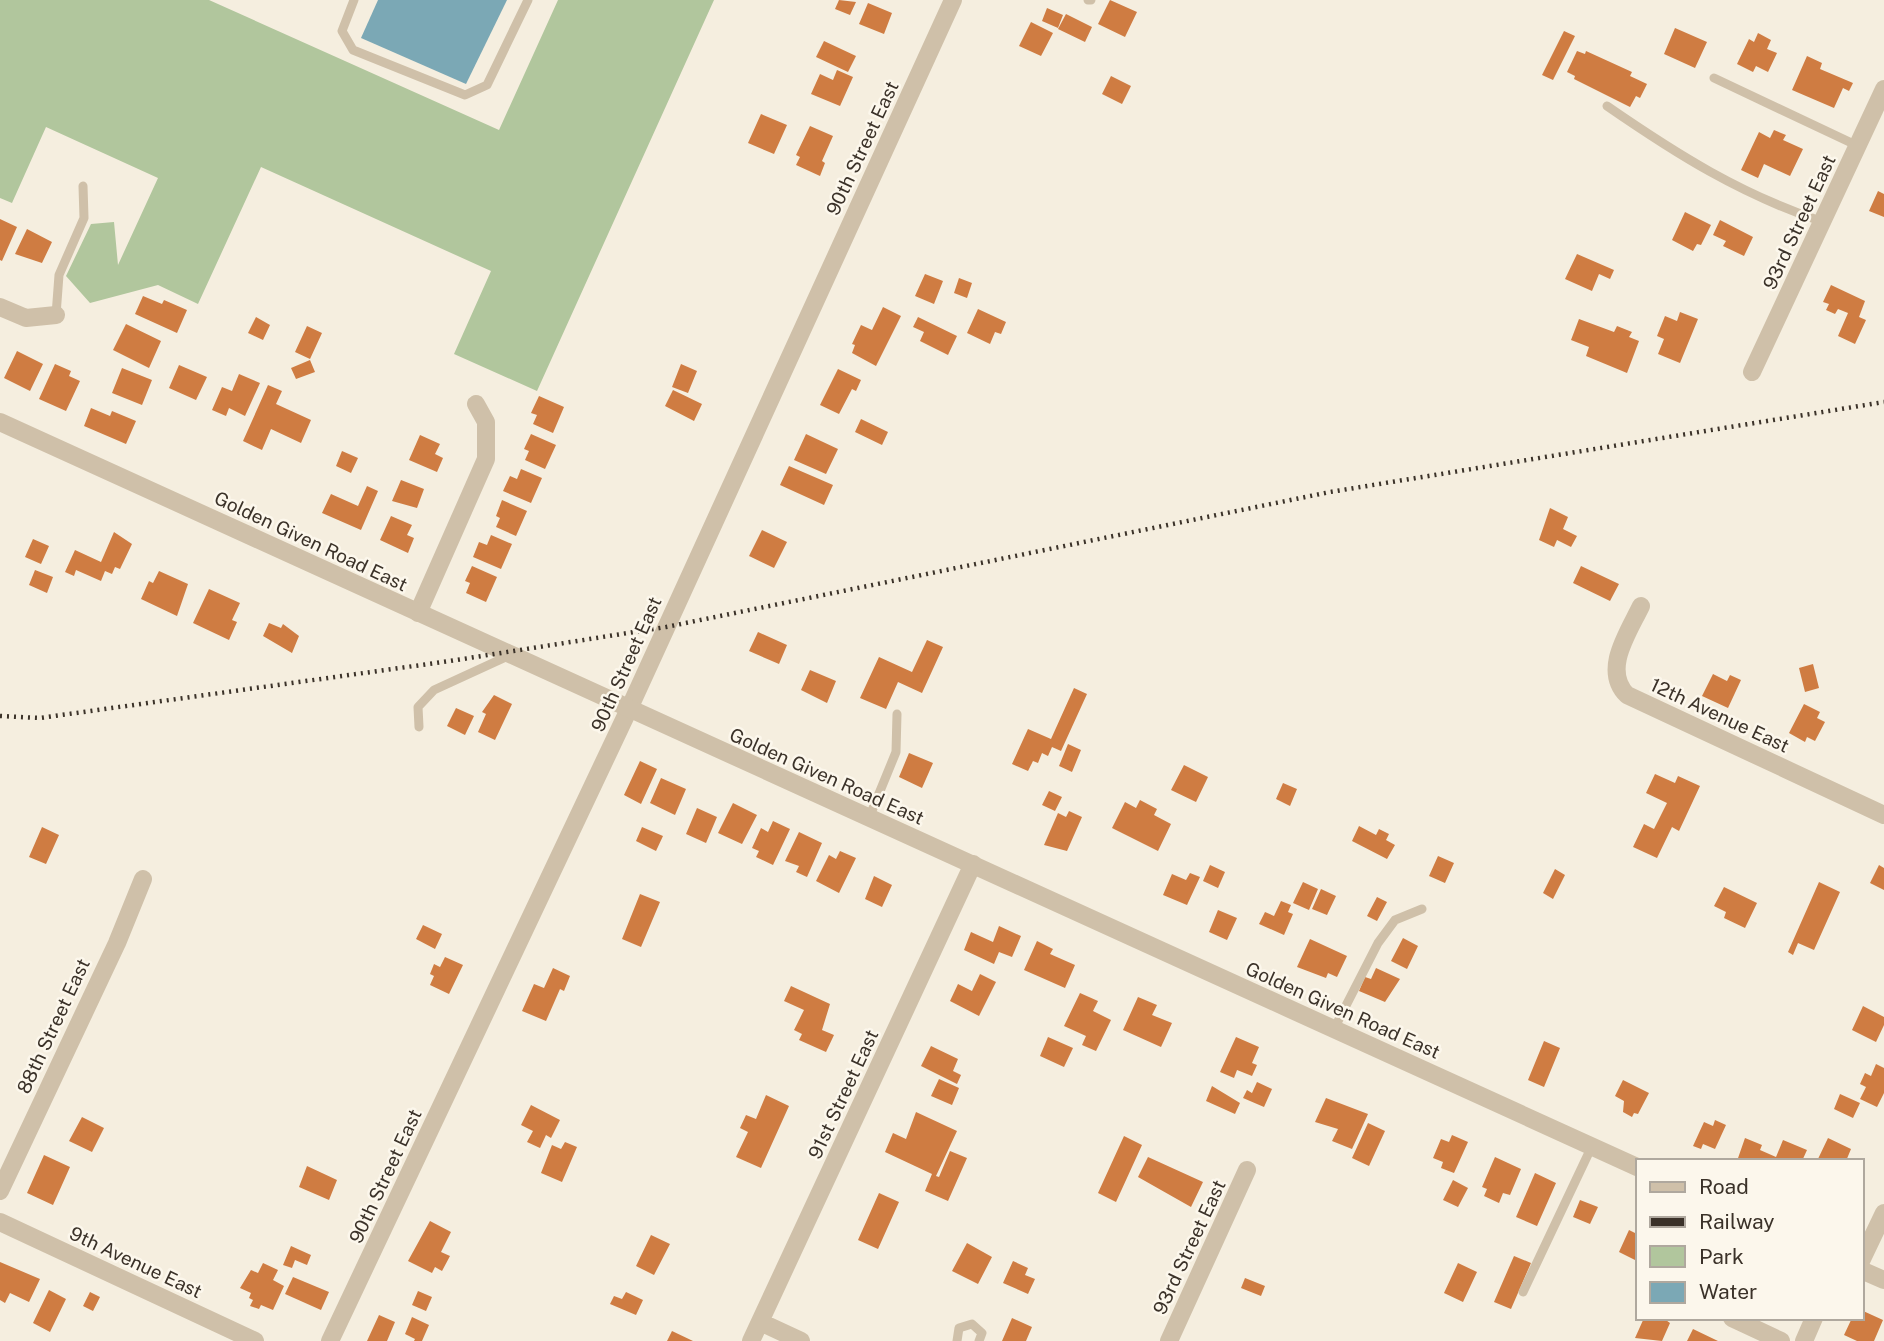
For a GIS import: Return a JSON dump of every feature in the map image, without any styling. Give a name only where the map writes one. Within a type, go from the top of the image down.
[{"type":"street","name":"90th Street East","points":[[330,1341],[629,709],[953,0]]},
{"type":"street","name":"93rd Street East","points":[[1752,372],[1884,89]]},
{"type":"street","points":[[0,307],[26,318],[56,314]]},
{"type":"street","points":[[418,613],[486,459],[486,422],[476,404]]},
{"type":"street","name":"Golden Given Road East","points":[[0,422],[1636,1167]]},
{"type":"street","name":"12th Avenue East","points":[[1640,606],[1615,670],[1620,688],[1627,695],[1884,816]]},
{"type":"street","name":"91st Street East","points":[[751,1341],[973,864]]},
{"type":"street","name":"88th Street East","points":[[0,1191],[117,943],[143,879]]},
{"type":"street","name":"93rd Street East","points":[[1169,1341],[1247,1170]]},
{"type":"street","points":[[1863,1257],[1884,1213]]},
{"type":"street","name":"9th Avenue East","points":[[0,1222],[255,1341]]},
{"type":"street","points":[[1863,1271],[1884,1280]]},
{"type":"street","points":[[1735,1320],[1781,1341]]},
{"type":"street","points":[[1804,1341],[1814,1320]]},
{"type":"street","points":[[760,1322],[801,1341]]},
{"type":"lane","points":[[354,0],[342,31],[353,50],[465,95],[487,85],[528,0]]},
{"type":"lane","points":[[1714,78],[1858,146]]},
{"type":"lane","points":[[1607,106],[1714,176],[1769,204],[1823,222]]},
{"type":"lane","points":[[56,314],[59,275],[84,218],[83,186]]},
{"type":"lane","points":[[419,727],[418,707],[434,690],[510,655]]},
{"type":"lane","points":[[869,818],[896,752],[897,714]]},
{"type":"lane","points":[[1334,1029],[1378,943],[1395,920],[1422,909]]},
{"type":"lane","points":[[1523,1292],[1592,1146]]},
{"type":"lane","points":[[957,1341],[959,1328],[972,1324],[982,1333],[979,1341]]},
{"type":"green space","points":[[0,0],[209,0],[499,130],[558,0],[714,0],[537,391],[454,354],[491,271],[261,167],[198,304],[158,285],[90,303],[66,276],[91,224],[114,222],[118,265],[158,178],[46,127],[12,203],[0,198]]},
{"type":"water","points":[[378,0],[507,0],[466,84],[361,38]]},
{"type":"building","points":[[839,0],[856,2],[850,15],[835,9]]},
{"type":"building","points":[[1110,0],[1137,12],[1125,37],[1098,24]]},
{"type":"building","points":[[868,3],[892,13],[884,34],[859,24]]},
{"type":"building","points":[[1047,8],[1063,15],[1058,28],[1042,21]]},
{"type":"building","points":[[1066,14],[1092,27],[1085,42],[1058,29]]},
{"type":"building","points":[[1031,22],[1053,33],[1041,56],[1019,46]]},
{"type":"building","points":[[1675,28],[1707,42],[1695,68],[1664,54]]},
{"type":"building","points":[[1564,31],[1575,36],[1553,80],[1542,75]]},
{"type":"building","points":[[1758,33],[1771,40],[1767,49],[1777,53],[1768,72],[1756,66],[1753,72],[1737,64],[1749,39],[1754,42]]},
{"type":"building","points":[[824,41],[856,56],[848,72],[816,57]]},
{"type":"building","points":[[1577,51],[1585,54],[1586,51],[1632,72],[1630,76],[1647,84],[1640,98],[1636,96],[1630,107],[1574,79],[1575,76],[1567,72]]},
{"type":"building","points":[[1807,56],[1822,63],[1820,69],[1853,83],[1849,91],[1843,88],[1834,108],[1792,90]]},
{"type":"building","points":[[837,70],[853,77],[840,106],[811,94],[820,74],[833,80]]},
{"type":"building","points":[[1111,76],[1131,86],[1122,104],[1102,94]]},
{"type":"building","points":[[761,114],[787,125],[774,154],[748,143]]},
{"type":"building","points":[[810,126],[833,136],[822,161],[825,163],[820,176],[796,165],[800,157],[796,155]]},
{"type":"building","points":[[1774,130],[1786,135],[1783,140],[1803,149],[1790,176],[1764,164],[1758,178],[1741,170],[1759,132],[1770,138]]},
{"type":"building","points":[[1878,191],[1884,194],[1884,217],[1869,211]]},
{"type":"building","points":[[1685,212],[1711,225],[1701,245],[1697,244],[1693,251],[1672,240]]},
{"type":"building","points":[[0,219],[17,227],[2,261],[0,260]]},
{"type":"building","points":[[1720,220],[1753,237],[1744,256],[1723,246],[1726,241],[1713,235]]},
{"type":"building","points":[[27,229],[52,242],[42,263],[15,254]]},
{"type":"building","points":[[1577,254],[1614,270],[1610,279],[1599,274],[1592,291],[1565,279]]},
{"type":"building","points":[[925,274],[943,281],[934,304],[915,296]]},
{"type":"building","points":[[959,278],[972,283],[967,298],[954,293]]},
{"type":"building","points":[[1831,285],[1865,301],[1859,317],[1866,320],[1855,344],[1838,336],[1848,313],[1838,309],[1835,314],[1826,310],[1829,304],[1823,302]]},
{"type":"building","points":[[143,296],[162,304],[164,300],[187,310],[177,333],[135,314]]},
{"type":"building","points":[[883,307],[901,316],[876,366],[852,353],[855,345],[852,344],[861,325],[872,330]]},
{"type":"building","points":[[978,309],[1006,322],[1001,334],[995,332],[990,344],[967,333]]},
{"type":"building","points":[[1680,312],[1698,319],[1680,363],[1658,354],[1664,339],[1657,336],[1665,316],[1677,321]]},
{"type":"building","points":[[256,317],[270,325],[263,340],[248,333]]},
{"type":"building","points":[[918,317],[957,336],[948,355],[920,341],[924,332],[913,327]]},
{"type":"building","points":[[1579,319],[1614,332],[1617,326],[1632,332],[1629,337],[1639,341],[1627,373],[1586,356],[1589,347],[1571,340]]},
{"type":"building","points":[[126,324],[161,341],[149,368],[113,350]]},
{"type":"building","points":[[307,326],[322,333],[310,359],[295,352]]},
{"type":"building","points":[[17,351],[43,364],[30,391],[4,378]]},
{"type":"building","points":[[310,360],[315,372],[296,379],[291,368]]},
{"type":"building","points":[[55,364],[71,371],[69,376],[80,381],[66,411],[39,399]]},
{"type":"building","points":[[681,364],[697,371],[688,393],[672,387]]},
{"type":"building","points":[[179,365],[207,377],[196,400],[169,388]]},
{"type":"building","points":[[122,368],[152,380],[142,405],[112,393]]},
{"type":"building","points":[[838,369],[861,380],[856,391],[852,389],[839,414],[820,405]]},
{"type":"building","points":[[239,374],[260,383],[245,416],[229,408],[226,416],[212,410],[222,387],[232,391]]},
{"type":"building","points":[[268,385],[282,391],[276,404],[311,420],[301,443],[271,429],[262,450],[243,441]]},
{"type":"building","points":[[673,390],[702,404],[694,421],[665,406]]},
{"type":"building","points":[[539,396],[564,407],[553,433],[533,424],[537,415],[531,413]]},
{"type":"building","points":[[91,408],[110,416],[112,411],[136,421],[126,444],[84,426]]},
{"type":"building","points":[[861,419],[888,432],[882,445],[855,432]]},
{"type":"building","points":[[531,434],[556,445],[545,469],[525,460],[529,451],[524,449]]},
{"type":"building","points":[[806,434],[838,449],[826,474],[794,460]]},
{"type":"building","points":[[420,435],[440,444],[435,454],[443,458],[437,472],[409,460]]},
{"type":"building","points":[[342,451],[358,458],[351,473],[336,466]]},
{"type":"building","points":[[789,466],[833,485],[824,505],[780,485]]},
{"type":"building","points":[[521,469],[542,478],[531,503],[503,491],[510,476],[517,479]]},
{"type":"building","points":[[401,480],[424,489],[417,508],[392,501]]},
{"type":"building","points":[[367,486],[378,491],[361,530],[322,513],[331,494],[358,506]]},
{"type":"building","points":[[502,500],[527,511],[516,536],[496,527],[500,518],[496,516]]},
{"type":"building","points":[[1550,508],[1568,517],[1563,529],[1577,536],[1571,547],[1557,540],[1554,547],[1539,540]]},
{"type":"building","points":[[391,516],[412,525],[407,535],[414,538],[408,553],[380,540]]},
{"type":"building","points":[[762,530],[787,542],[774,568],[749,556]]},
{"type":"building","points":[[114,532],[132,544],[120,569],[115,567],[112,574],[105,571],[101,581],[76,570],[74,576],[65,572],[75,550],[101,562]]},
{"type":"building","points":[[491,535],[512,544],[501,569],[473,557],[479,542],[487,545]]},
{"type":"building","points":[[33,539],[49,546],[41,564],[25,557]]},
{"type":"building","points":[[472,566],[497,577],[486,602],[466,593],[470,583],[465,581]]},
{"type":"building","points":[[1581,566],[1619,584],[1610,601],[1573,583]]},
{"type":"building","points":[[35,570],[53,577],[47,593],[29,585]]},
{"type":"building","points":[[159,571],[188,584],[177,616],[141,599],[149,581],[153,583]]},
{"type":"building","points":[[209,589],[240,603],[232,620],[237,622],[229,640],[193,623]]},
{"type":"building","points":[[269,623],[281,628],[283,624],[299,636],[292,653],[263,636]]},
{"type":"building","points":[[758,632],[787,645],[779,664],[749,651]]},
{"type":"building","points":[[927,640],[943,647],[922,693],[898,682],[886,709],[860,698],[879,657],[912,672]]},
{"type":"building","points":[[1813,664],[1819,688],[1805,692],[1799,668]]},
{"type":"building","points":[[810,670],[836,681],[827,703],[801,690]]},
{"type":"building","points":[[1713,674],[1727,681],[1730,675],[1741,680],[1728,708],[1702,696]]},
{"type":"building","points":[[1074,688],[1087,694],[1061,751],[1052,747],[1048,756],[1042,753],[1038,763],[1033,761],[1028,771],[1012,764],[1028,729],[1051,739]]},
{"type":"building","points":[[494,695],[512,704],[495,740],[478,732],[486,714],[482,712]]},
{"type":"building","points":[[1804,704],[1820,712],[1817,718],[1825,722],[1815,741],[1807,737],[1805,742],[1789,733]]},
{"type":"building","points":[[456,708],[474,716],[465,735],[447,726]]},
{"type":"building","points":[[1068,744],[1081,750],[1072,772],[1059,766]]},
{"type":"building","points":[[909,753],[933,763],[922,788],[899,777]]},
{"type":"building","points":[[640,761],[657,769],[641,804],[624,795]]},
{"type":"building","points":[[1184,765],[1208,777],[1196,802],[1171,790]]},
{"type":"building","points":[[1655,774],[1675,783],[1678,776],[1700,786],[1679,831],[1672,827],[1657,858],[1633,847],[1644,824],[1654,829],[1667,803],[1646,793]]},
{"type":"building","points":[[661,778],[686,789],[675,815],[650,803]]},
{"type":"building","points":[[1283,783],[1297,789],[1290,806],[1276,799]]},
{"type":"building","points":[[1049,791],[1062,797],[1055,811],[1042,805]]},
{"type":"building","points":[[1140,800],[1157,809],[1154,815],[1171,824],[1158,851],[1112,828],[1125,802],[1136,808]]},
{"type":"building","points":[[733,803],[757,815],[742,844],[718,833]]},
{"type":"building","points":[[697,808],[717,817],[706,843],[686,834]]},
{"type":"building","points":[[1069,811],[1082,817],[1067,851],[1044,845],[1058,813],[1066,817]]},
{"type":"building","points":[[773,821],[790,829],[773,865],[756,857],[759,851],[752,848],[761,828],[768,832]]},
{"type":"building","points":[[1359,826],[1376,835],[1379,829],[1389,834],[1386,840],[1395,845],[1387,859],[1352,841]]},
{"type":"building","points":[[42,827],[59,835],[46,864],[29,857]]},
{"type":"building","points":[[642,827],[663,836],[656,851],[636,841]]},
{"type":"building","points":[[799,832],[822,843],[807,877],[796,872],[799,866],[785,861]]},
{"type":"building","points":[[840,851],[856,858],[839,893],[816,881],[829,855],[836,859]]},
{"type":"building","points":[[1438,856],[1454,863],[1445,883],[1429,876]]},
{"type":"building","points":[[1210,865],[1225,872],[1218,888],[1203,881]]},
{"type":"building","points":[[1879,865],[1884,868],[1884,890],[1870,883]]},
{"type":"building","points":[[1555,869],[1565,875],[1553,899],[1543,893]]},
{"type":"building","points":[[1190,873],[1200,877],[1187,905],[1163,895],[1172,874],[1186,880]]},
{"type":"building","points":[[874,876],[892,885],[882,907],[865,899]]},
{"type":"building","points":[[1303,882],[1318,889],[1309,910],[1293,903]]},
{"type":"building","points":[[1819,882],[1840,892],[1814,950],[1798,943],[1793,955],[1788,952]]},
{"type":"building","points":[[1724,887],[1757,903],[1745,928],[1724,918],[1726,912],[1714,906]]},
{"type":"building","points":[[1321,889],[1336,896],[1327,915],[1312,909]]},
{"type":"building","points":[[640,894],[660,902],[641,947],[622,939]]},
{"type":"building","points":[[1377,897],[1387,902],[1377,921],[1367,916]]},
{"type":"building","points":[[1281,901],[1291,905],[1288,912],[1293,914],[1284,935],[1259,924],[1265,912],[1274,916]]},
{"type":"building","points":[[1218,910],[1237,918],[1227,940],[1209,932]]},
{"type":"building","points":[[423,925],[442,934],[435,949],[416,939]]},
{"type":"building","points":[[999,926],[1021,936],[1012,957],[999,952],[994,964],[964,950],[971,932],[993,942]]},
{"type":"building","points":[[1403,938],[1418,946],[1407,969],[1391,961]]},
{"type":"building","points":[[1310,939],[1347,956],[1337,977],[1328,973],[1326,978],[1297,967]]},
{"type":"building","points":[[1037,941],[1053,949],[1050,954],[1075,965],[1065,988],[1024,970]]},
{"type":"building","points":[[445,957],[463,965],[449,994],[430,985],[434,976],[430,974],[434,964],[440,967]]},
{"type":"building","points":[[553,968],[570,976],[564,991],[560,989],[546,1021],[522,1011],[534,984],[544,988]]},
{"type":"building","points":[[1376,968],[1400,979],[1385,1002],[1359,991],[1365,977],[1371,979]]},
{"type":"building","points":[[980,974],[996,982],[979,1016],[950,1001],[958,984],[972,991]]},
{"type":"building","points":[[791,986],[830,1004],[822,1030],[834,1035],[826,1052],[799,1040],[802,1034],[794,1030],[804,1010],[784,1001]]},
{"type":"building","points":[[1080,993],[1098,1001],[1093,1011],[1111,1020],[1096,1051],[1082,1045],[1086,1036],[1064,1026]]},
{"type":"building","points":[[1138,997],[1157,1005],[1152,1015],[1172,1023],[1161,1047],[1123,1030]]},
{"type":"building","points":[[1863,1006],[1884,1017],[1884,1025],[1876,1042],[1852,1030]]},
{"type":"building","points":[[1048,1037],[1073,1048],[1064,1067],[1040,1056]]},
{"type":"building","points":[[1236,1037],[1259,1047],[1252,1063],[1257,1065],[1252,1076],[1237,1070],[1234,1078],[1220,1072]]},
{"type":"building","points":[[1544,1041],[1560,1048],[1544,1087],[1528,1080]]},
{"type":"building","points":[[931,1046],[958,1059],[953,1071],[961,1075],[957,1084],[921,1066]]},
{"type":"building","points":[[1876,1064],[1884,1068],[1884,1093],[1877,1107],[1860,1099],[1866,1087],[1860,1084],[1865,1073],[1871,1076]]},
{"type":"building","points":[[939,1079],[959,1088],[952,1105],[931,1096]]},
{"type":"building","points":[[1623,1080],[1649,1093],[1638,1114],[1634,1113],[1632,1117],[1623,1112],[1624,1101],[1615,1096]]},
{"type":"building","points":[[1257,1082],[1272,1089],[1264,1107],[1243,1098],[1247,1090],[1252,1093]]},
{"type":"building","points":[[1212,1086],[1240,1103],[1235,1114],[1206,1101]]},
{"type":"building","points":[[1840,1094],[1860,1103],[1853,1118],[1834,1109]]},
{"type":"building","points":[[766,1095],[789,1106],[761,1168],[736,1157],[748,1132],[740,1128],[746,1115],[756,1119]]},
{"type":"building","points":[[1326,1098],[1368,1114],[1352,1149],[1332,1141],[1338,1129],[1315,1122]]},
{"type":"building","points":[[531,1105],[560,1120],[551,1138],[546,1135],[540,1148],[527,1142],[533,1131],[521,1125]]},
{"type":"building","points":[[916,1112],[957,1131],[936,1176],[939,1177],[950,1151],[967,1158],[948,1201],[925,1191],[932,1174],[885,1152],[893,1133],[906,1139]]},
{"type":"building","points":[[82,1117],[104,1128],[92,1152],[69,1141]]},
{"type":"building","points":[[1715,1120],[1726,1125],[1715,1149],[1703,1144],[1701,1149],[1693,1146],[1704,1122],[1713,1126]]},
{"type":"building","points":[[1368,1123],[1385,1131],[1369,1166],[1352,1158]]},
{"type":"building","points":[[1452,1135],[1468,1142],[1454,1173],[1441,1168],[1443,1162],[1433,1158],[1441,1139],[1449,1142]]},
{"type":"building","points":[[1124,1136],[1142,1145],[1116,1202],[1098,1193]]},
{"type":"building","points":[[1745,1138],[1762,1145],[1760,1150],[1776,1157],[1783,1140],[1807,1150],[1803,1159],[1738,1159]]},
{"type":"building","points":[[1828,1138],[1851,1149],[1847,1159],[1818,1159]]},
{"type":"building","points":[[565,1142],[577,1147],[562,1182],[541,1173],[552,1145],[561,1149]]},
{"type":"building","points":[[44,1155],[70,1167],[53,1205],[27,1193]]},
{"type":"building","points":[[1148,1157],[1203,1182],[1191,1207],[1138,1177]]},
{"type":"building","points":[[1495,1157],[1521,1169],[1510,1195],[1503,1193],[1499,1203],[1484,1196],[1487,1189],[1482,1187]]},
{"type":"building","points":[[307,1166],[337,1180],[329,1200],[299,1187]]},
{"type":"building","points":[[1535,1173],[1556,1183],[1537,1226],[1516,1217]]},
{"type":"building","points":[[1453,1180],[1468,1188],[1458,1207],[1443,1200]]},
{"type":"building","points":[[879,1193],[899,1202],[878,1249],[858,1240]]},
{"type":"building","points":[[1580,1200],[1598,1207],[1590,1224],[1573,1217]]},
{"type":"building","points":[[430,1221],[451,1232],[441,1252],[450,1256],[442,1271],[435,1267],[432,1273],[408,1261]]},
{"type":"building","points":[[1629,1230],[1636,1234],[1636,1260],[1619,1252]]},
{"type":"building","points":[[651,1235],[670,1244],[654,1275],[636,1266]]},
{"type":"building","points":[[967,1243],[992,1257],[978,1284],[952,1271]]},
{"type":"building","points":[[291,1246],[311,1255],[307,1265],[295,1260],[292,1268],[283,1265]]},
{"type":"building","points":[[1514,1256],[1531,1263],[1511,1309],[1494,1302]]},
{"type":"building","points":[[1013,1261],[1028,1268],[1025,1275],[1035,1279],[1028,1294],[1003,1283]]},
{"type":"building","points":[[0,1262],[40,1279],[29,1302],[10,1293],[5,1303],[0,1300]]},
{"type":"building","points":[[263,1263],[278,1270],[273,1280],[284,1286],[273,1310],[261,1305],[259,1309],[250,1306],[253,1300],[249,1298],[251,1293],[240,1288],[251,1270],[258,1273]]},
{"type":"building","points":[[1458,1263],[1477,1272],[1463,1302],[1444,1293]]},
{"type":"building","points":[[293,1277],[329,1292],[321,1310],[285,1294]]},
{"type":"building","points":[[1245,1278],[1265,1286],[1261,1296],[1241,1288]]},
{"type":"building","points":[[49,1290],[66,1299],[50,1332],[33,1323]]},
{"type":"building","points":[[418,1291],[432,1297],[426,1311],[412,1305]]},
{"type":"building","points":[[90,1292],[100,1297],[93,1311],[83,1306]]},
{"type":"building","points":[[626,1292],[643,1300],[636,1315],[610,1304],[614,1296],[622,1299]]},
{"type":"building","points":[[1863,1311],[1883,1320],[1874,1341],[1857,1341],[1844,1335],[1851,1320],[1863,1320]]},
{"type":"building","points":[[379,1315],[395,1322],[387,1341],[367,1341]]},
{"type":"building","points":[[412,1317],[429,1325],[422,1341],[414,1341],[415,1339],[405,1334]]},
{"type":"building","points":[[1012,1318],[1032,1327],[1026,1341],[1002,1341]]},
{"type":"building","points":[[1643,1320],[1666,1320],[1670,1323],[1662,1341],[1635,1338]]},
{"type":"building","points":[[1693,1329],[1718,1341],[1687,1341]]},
{"type":"building","points":[[672,1331],[693,1341],[667,1341]]},
{"type":"railway","points":[[0,716],[40,718],[450,661],[666,627],[1330,492],[1884,402]]}]
